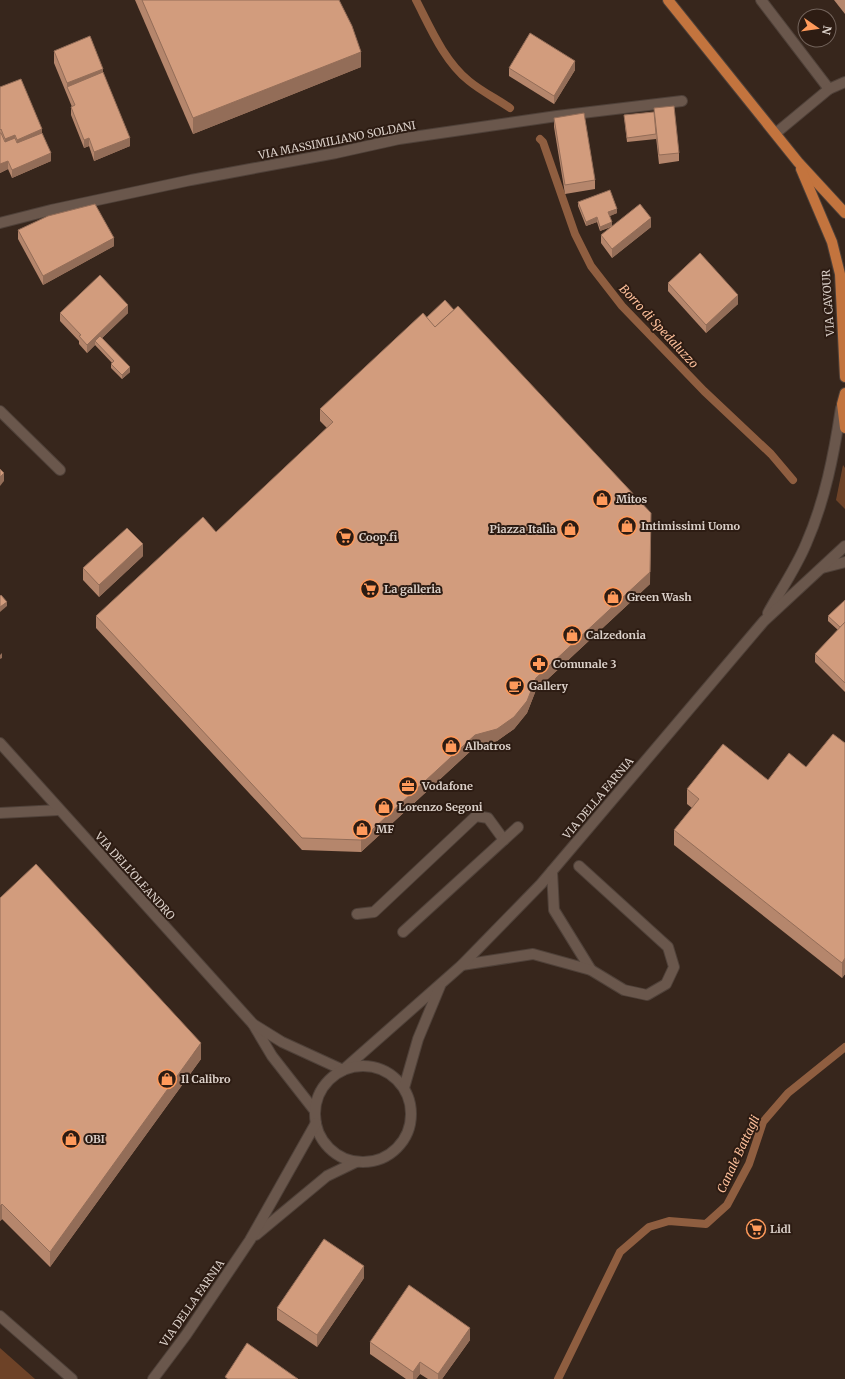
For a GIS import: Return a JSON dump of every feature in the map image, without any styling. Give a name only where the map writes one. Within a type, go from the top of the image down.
[{"type":"main road","name":"VIA CAVOUR","points":[[668,0],[798,162],[845,214]]},
{"type":"main road","name":"VIA CAVOUR","points":[[798,162],[832,242],[840,274],[845,377]]},
{"type":"main road","points":[[845,392],[842,404],[845,428]]},
{"type":"street","points":[[760,0],[829,89]]},
{"type":"street","points":[[776,133],[829,89],[845,82]]},
{"type":"street","name":"VIA MASSIMILIANO SOLDANI","points":[[0,223],[51,210],[183,182],[336,153],[399,139],[557,116],[682,101]]},
{"type":"street","name":"VIA DELLA FARNIA","points":[[764,620],[806,545],[817,517],[828,478],[842,404]]},
{"type":"street","points":[[0,411],[60,470]]},
{"type":"street","name":"VIA DELLA FARNIA","points":[[343,1070],[356,1066],[370,1066],[383,1070],[395,1077],[404,1088],[410,1101],[411,1115],[409,1129],[403,1140],[394,1151],[383,1158],[370,1162],[356,1162],[342,1157],[330,1149],[321,1137],[316,1123],[315,1111],[318,1099],[324,1087],[332,1078],[462,965],[552,871],[764,620],[845,546]]},
{"type":"street","name":"VIA DELLA FARNIA","points":[[822,568],[845,562]]},
{"type":"street","name":"VIA DELL'OLEANDRO","points":[[0,743],[253,1024],[272,1056],[315,1111]]},
{"type":"street","points":[[0,813],[59,810]]},
{"type":"street","points":[[357,914],[374,912],[476,816],[488,818],[504,840]]},
{"type":"street","points":[[403,932],[518,827]]},
{"type":"street","points":[[462,965],[533,954],[591,970],[624,990],[647,995],[666,984],[674,967],[668,947],[579,866]]},
{"type":"street","points":[[552,871],[554,910],[591,970]]},
{"type":"street","name":"VIA DELLA FARNIA","points":[[404,1088],[418,1039],[442,982]]},
{"type":"street","name":"VIA DELL'OLEANDRO","points":[[253,1024],[282,1042],[343,1070]]},
{"type":"street","name":"VIA DELLA FARNIA","points":[[153,1379],[186,1335],[250,1240],[316,1123]]},
{"type":"street","name":"VIA DELLA FARNIA","points":[[250,1240],[327,1176],[356,1162]]},
{"type":"street","points":[[0,1316],[72,1379]]},
{"type":"shaded area","points":[[843,465],[845,468],[845,509],[836,500]]},
{"type":"shaded area","points":[[0,1348],[35,1379],[0,1379]]},
{"type":"building","points":[[142,0],[339,0],[352,26],[361,52],[193,118]]},
{"type":"building","points":[[530,33],[575,61],[554,96],[509,68]]},
{"type":"building","points":[[90,36],[103,69],[67,83],[54,51]]},
{"type":"building","points":[[103,72],[130,138],[94,152],[89,138],[84,140],[71,107],[75,105],[67,87]]},
{"type":"building","points":[[21,79],[42,129],[17,140],[15,135],[5,139],[1,129],[0,130],[0,87]]},
{"type":"building","points":[[674,106],[679,153],[659,155],[654,108]]},
{"type":"building","points":[[654,112],[656,134],[627,138],[624,115]]},
{"type":"building","points":[[584,113],[595,180],[565,185],[554,118]]},
{"type":"building","points":[[0,133],[5,142],[15,138],[17,143],[42,133],[51,153],[12,170],[8,161],[0,164]]},
{"type":"building","points":[[610,190],[617,209],[608,212],[612,222],[600,227],[597,217],[586,222],[578,202]]},
{"type":"building","points":[[95,204],[114,238],[43,276],[18,230],[48,216]]},
{"type":"building","points":[[640,204],[651,218],[612,249],[601,235]]},
{"type":"building","points":[[700,253],[738,295],[706,325],[668,283]]},
{"type":"building","points":[[100,275],[128,305],[87,345],[79,336],[81,335],[60,313]]},
{"type":"building","points":[[445,300],[454,310],[435,327],[426,318]]},
{"type":"building","points":[[458,306],[651,513],[650,572],[536,678],[527,701],[514,717],[497,729],[475,735],[361,840],[302,838],[96,616],[203,517],[216,532],[333,422],[320,409],[423,313],[435,327]]},
{"type":"building","points":[[100,336],[130,367],[122,375],[111,364],[114,361],[95,341]]},
{"type":"building","points":[[0,469],[4,473],[0,477]]},
{"type":"building","points":[[127,528],[143,544],[99,585],[83,568]]},
{"type":"building","points":[[1,595],[7,602],[0,607],[0,596]]},
{"type":"building","points":[[845,600],[845,622],[840,627],[828,616]]},
{"type":"building","points":[[845,622],[845,683],[815,654]]},
{"type":"building","points":[[833,734],[845,743],[845,958],[842,963],[674,830],[699,799],[687,789],[723,744],[768,780],[789,753],[806,767]]},
{"type":"building","name":"OBI","points":[[36,864],[201,1043],[50,1252],[2,1204],[0,1206],[0,898]]},
{"type":"building","points":[[324,1239],[364,1266],[317,1335],[277,1308]]},
{"type":"building","points":[[409,1285],[470,1328],[438,1374],[420,1362],[413,1372],[370,1342]]},
{"type":"building","points":[[247,1343],[298,1379],[228,1379],[225,1377]]},
{"type":"waterway","name":"Borro di Spedaluzzo","points":[[416,0],[438,43],[452,64],[469,81],[510,108]]},
{"type":"waterway","name":"Borro di Spedaluzzo","points":[[540,139],[543,142],[575,234],[591,266],[622,306],[704,391],[771,454],[793,480]]},
{"type":"waterway","name":"Canale Battagli","points":[[558,1379],[620,1252],[649,1227],[669,1221],[706,1224],[727,1205],[749,1164],[763,1122],[788,1093],[845,1047]]},
{"type":"place","name":"Mitos","points":[[602,499]]},
{"type":"place","name":"Intimissimi Uomo","points":[[627,526]]},
{"type":"place","name":"Piazza Italia","points":[[570,529]]},
{"type":"place","name":"Coop.fi","points":[[345,537]]},
{"type":"place","name":"La galleria","points":[[370,589]]},
{"type":"place","name":"Green Wash","points":[[613,597]]},
{"type":"place","name":"Calzedonia","points":[[572,635]]},
{"type":"place","name":"Comunale 3","points":[[539,664]]},
{"type":"place","name":"Gallery","points":[[515,686]]},
{"type":"place","name":"Albatros","points":[[451,746]]},
{"type":"place","name":"Vodafone","points":[[408,786]]},
{"type":"place","name":"Lorenzo Segoni","points":[[384,807]]},
{"type":"place","name":"MF","points":[[362,829]]},
{"type":"place","name":"Il Calibro","points":[[167,1079]]},
{"type":"place","name":"OBI","points":[[71,1139]]},
{"type":"place","name":"Lidl","points":[[756,1229]]}]
